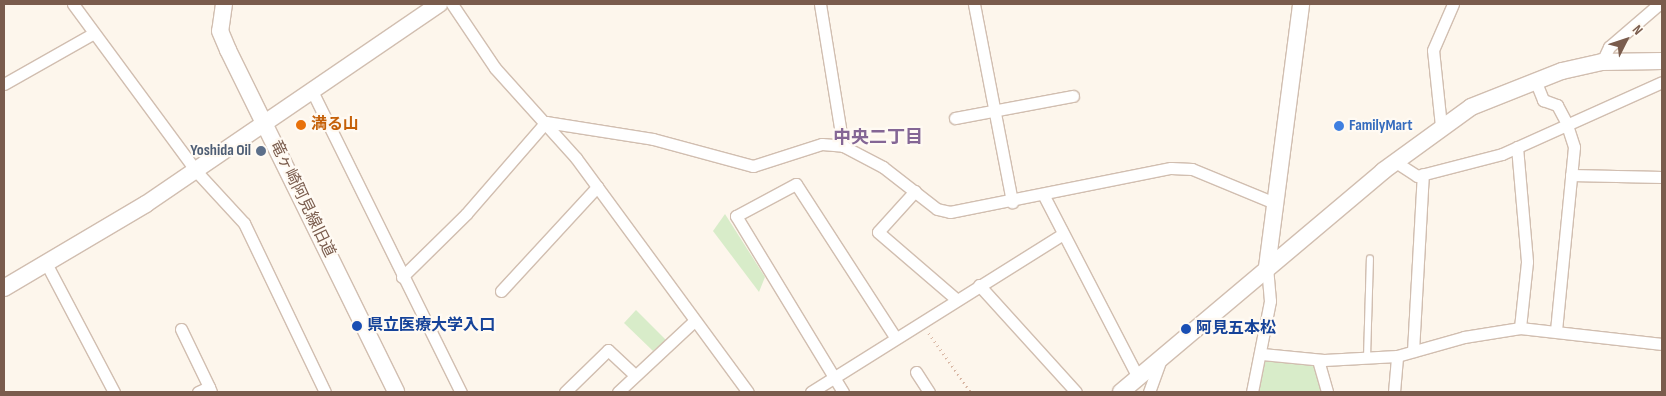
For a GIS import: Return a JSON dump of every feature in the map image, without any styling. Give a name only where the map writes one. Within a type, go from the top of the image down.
[{"type":"street","points":[[74,4],[196,171],[253,238],[322,390]]},
{"type":"street","name":"竜ヶ崎阿見線旧道","points":[[224,4],[220,31],[396,392]]},
{"type":"street","points":[[4,288],[47,265],[196,171],[439,4]]},
{"type":"street","points":[[452,4],[495,68],[546,122],[597,187],[693,322],[748,392]]},
{"type":"street","points":[[820,4],[843,146]]},
{"type":"street","points":[[974,4],[1012,202]]},
{"type":"street","points":[[1252,392],[1262,354],[1270,301],[1267,267],[1272,202],[1302,4]]},
{"type":"street","points":[[1440,126],[1433,50],[1453,4]]},
{"type":"street","points":[[1602,62],[1609,47],[1659,4]]},
{"type":"street","points":[[4,84],[94,33]]},
{"type":"street","points":[[1121,392],[1160,362],[1267,267],[1394,161],[1440,126],[1535,80],[1602,62],[1662,60]]},
{"type":"street","points":[[1535,80],[1543,100],[1557,106],[1566,122],[1574,147],[1556,331]]},
{"type":"street","points":[[1394,161],[1417,176],[1517,147],[1566,122],[1662,82]]},
{"type":"street","points":[[312,91],[461,392]]},
{"type":"street","points":[[955,118],[1073,96]]},
{"type":"street","points":[[402,276],[466,214],[546,122]]},
{"type":"street","points":[[546,122],[654,139],[753,166],[822,144],[843,146],[883,167],[915,192],[950,212],[1044,196],[1171,168],[1192,169],[1272,202]]},
{"type":"street","points":[[1517,147],[1527,262],[1520,328]]},
{"type":"street","points":[[1413,352],[1423,174]]},
{"type":"street","points":[[1571,175],[1662,177]]},
{"type":"street","points":[[843,392],[736,216],[796,184],[895,337]]},
{"type":"street","points":[[501,291],[597,187]]},
{"type":"street","points":[[915,192],[878,232],[956,299]]},
{"type":"street","points":[[1044,196],[1061,235],[1078,256],[1139,379]]},
{"type":"street","points":[[812,392],[895,337],[1061,235]]},
{"type":"street","points":[[47,265],[114,392]]},
{"type":"street","points":[[979,286],[1076,392]]},
{"type":"street","points":[[618,392],[693,322]]},
{"type":"street","points":[[1262,354],[1318,360],[1397,356],[1520,328],[1662,344]]},
{"type":"street","points":[[181,329],[206,390]]},
{"type":"street","points":[[565,392],[608,350],[635,376]]},
{"type":"street","points":[[1394,392],[1397,356]]},
{"type":"street","points":[[1318,360],[1327,392]]},
{"type":"street","points":[[1149,392],[1160,362]]},
{"type":"street","points":[[916,372],[930,392]]},
{"type":"lane","points":[[1367,358],[1370,259]]},
{"type":"path","points":[[921,321],[971,392]]},
{"type":"green space","points":[[725,214],[765,277],[759,292],[713,231]]},
{"type":"green space","points":[[636,310],[666,340],[653,351],[624,323]]},
{"type":"green space","points":[[1262,354],[1318,360],[1327,392],[1252,392]]},
{"type":"place","name":"満る山","points":[[301,125]]},
{"type":"place","name":"FamilyMart","points":[[1339,126]]},
{"type":"place","name":"Yoshida Oil","points":[[261,151]]},
{"type":"place","name":"県立医療大学入口","points":[[357,326]]},
{"type":"place","name":"阿見五本松","points":[[1186,329]]},
{"type":"district","name":"中央二丁目","points":[[878,138]]}]
